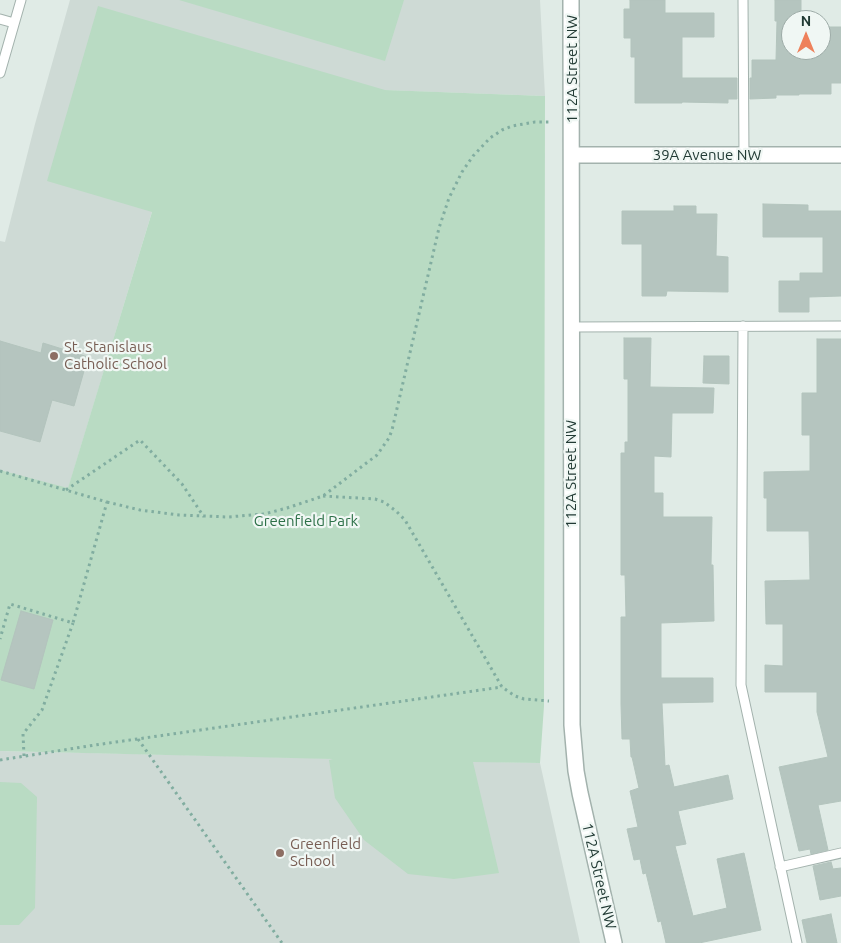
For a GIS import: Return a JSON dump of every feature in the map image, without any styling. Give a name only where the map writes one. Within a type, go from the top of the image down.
[{"type":"street","name":"112A Street NW","points":[[571,0],[572,725],[580,793],[614,943]]},
{"type":"street","name":"39A Avenue NW","points":[[572,155],[841,155]]},
{"type":"lane","points":[[0,73],[21,0]]},
{"type":"lane","points":[[743,0],[744,156]]},
{"type":"lane","points":[[0,19],[14,23]]},
{"type":"lane","points":[[743,326],[741,685],[797,943]]},
{"type":"lane","points":[[571,327],[841,326]]},
{"type":"lane","points":[[780,867],[841,853]]},
{"type":"path","points":[[0,471],[107,502],[140,510],[179,516],[228,517],[264,514],[323,496],[377,455],[389,438],[439,228],[449,198],[462,172],[481,147],[502,130],[520,124],[549,122]]},
{"type":"path","points":[[65,490],[140,440],[182,484],[204,517]]},
{"type":"path","points":[[323,496],[375,500],[384,502],[396,510],[405,520],[502,687],[515,696],[549,701]]},
{"type":"path","points":[[24,756],[23,734],[42,710],[73,623],[107,502]]},
{"type":"path","points":[[0,636],[10,604],[73,623]]},
{"type":"path","points":[[0,760],[502,687]]},
{"type":"path","points":[[138,739],[282,943]]},
{"type":"shaded area","name":"St. Stanislaus Catholic School","points":[[70,0],[540,0],[545,96],[191,83],[68,489],[0,470],[0,241],[5,242],[35,124]]},
{"type":"shaded area","name":"Greenfield School","points":[[0,751],[540,763],[580,943],[0,943]]},
{"type":"green space","points":[[179,0],[404,0],[385,61]]},
{"type":"green space","name":"Greenfield Park","points":[[98,6],[385,90],[545,96],[544,706],[540,763],[473,762],[499,873],[454,879],[408,874],[364,840],[335,798],[329,760],[333,759],[0,751],[0,470],[68,488],[152,212],[47,181]]},
{"type":"green space","points":[[0,782],[21,783],[37,797],[35,908],[19,925],[0,925]]},
{"type":"building","points":[[630,0],[665,0],[665,13],[714,13],[714,37],[682,37],[682,78],[737,78],[737,99],[728,99],[728,103],[635,103],[635,57],[631,57],[631,38],[624,38],[624,9],[630,9]]},
{"type":"building","points":[[775,0],[801,0],[801,10],[781,10],[781,60],[831,60],[831,27],[841,27],[841,83],[831,83],[831,94],[776,95],[776,98],[750,99],[752,60],[776,60],[777,21],[775,21]]},
{"type":"building","points":[[763,204],[808,205],[808,211],[841,211],[841,296],[809,297],[809,312],[779,312],[779,281],[800,281],[800,273],[823,273],[823,237],[763,237]]},
{"type":"building","points":[[674,206],[696,206],[696,214],[717,214],[716,256],[728,257],[728,292],[667,291],[666,296],[642,296],[642,244],[622,244],[622,211],[674,211]]},
{"type":"building","points":[[624,338],[651,338],[650,387],[714,388],[713,413],[672,413],[671,457],[654,456],[654,493],[663,493],[663,517],[712,517],[711,565],[713,565],[714,621],[661,623],[661,678],[713,678],[713,702],[662,703],[665,766],[669,765],[674,787],[728,775],[733,799],[678,811],[686,844],[675,846],[693,916],[727,908],[717,859],[744,853],[761,930],[699,943],[666,943],[661,921],[658,922],[646,873],[643,874],[640,859],[634,860],[627,829],[638,827],[630,791],[639,788],[631,757],[630,739],[622,739],[621,617],[626,617],[625,575],[621,575],[621,453],[625,453],[625,442],[628,442],[628,379],[624,379]]},
{"type":"building","points":[[817,339],[841,339],[841,801],[818,805],[828,850],[811,854],[810,849],[799,851],[779,767],[828,757],[817,712],[817,692],[765,692],[765,665],[783,666],[783,624],[766,624],[765,581],[810,580],[809,531],[767,531],[767,498],[764,498],[764,472],[810,471],[810,435],[802,435],[802,393],[817,393]]},
{"type":"building","name":"St. Stanislaus Catholic School","points":[[0,341],[41,353],[43,343],[88,357],[74,406],[52,400],[40,442],[0,431]]},
{"type":"building","points":[[704,356],[729,356],[729,384],[703,383]]},
{"type":"building","points":[[21,611],[53,620],[34,689],[1,680]]},
{"type":"building","points":[[831,862],[833,869],[841,868],[841,896],[820,900],[813,866]]},
{"type":"building","points":[[831,914],[837,943],[807,943],[802,920]]},
{"type":"place","name":"St. Stanislaus Catholic School","points":[[54,356]]},
{"type":"place","name":"Greenfield School","points":[[280,853]]}]
